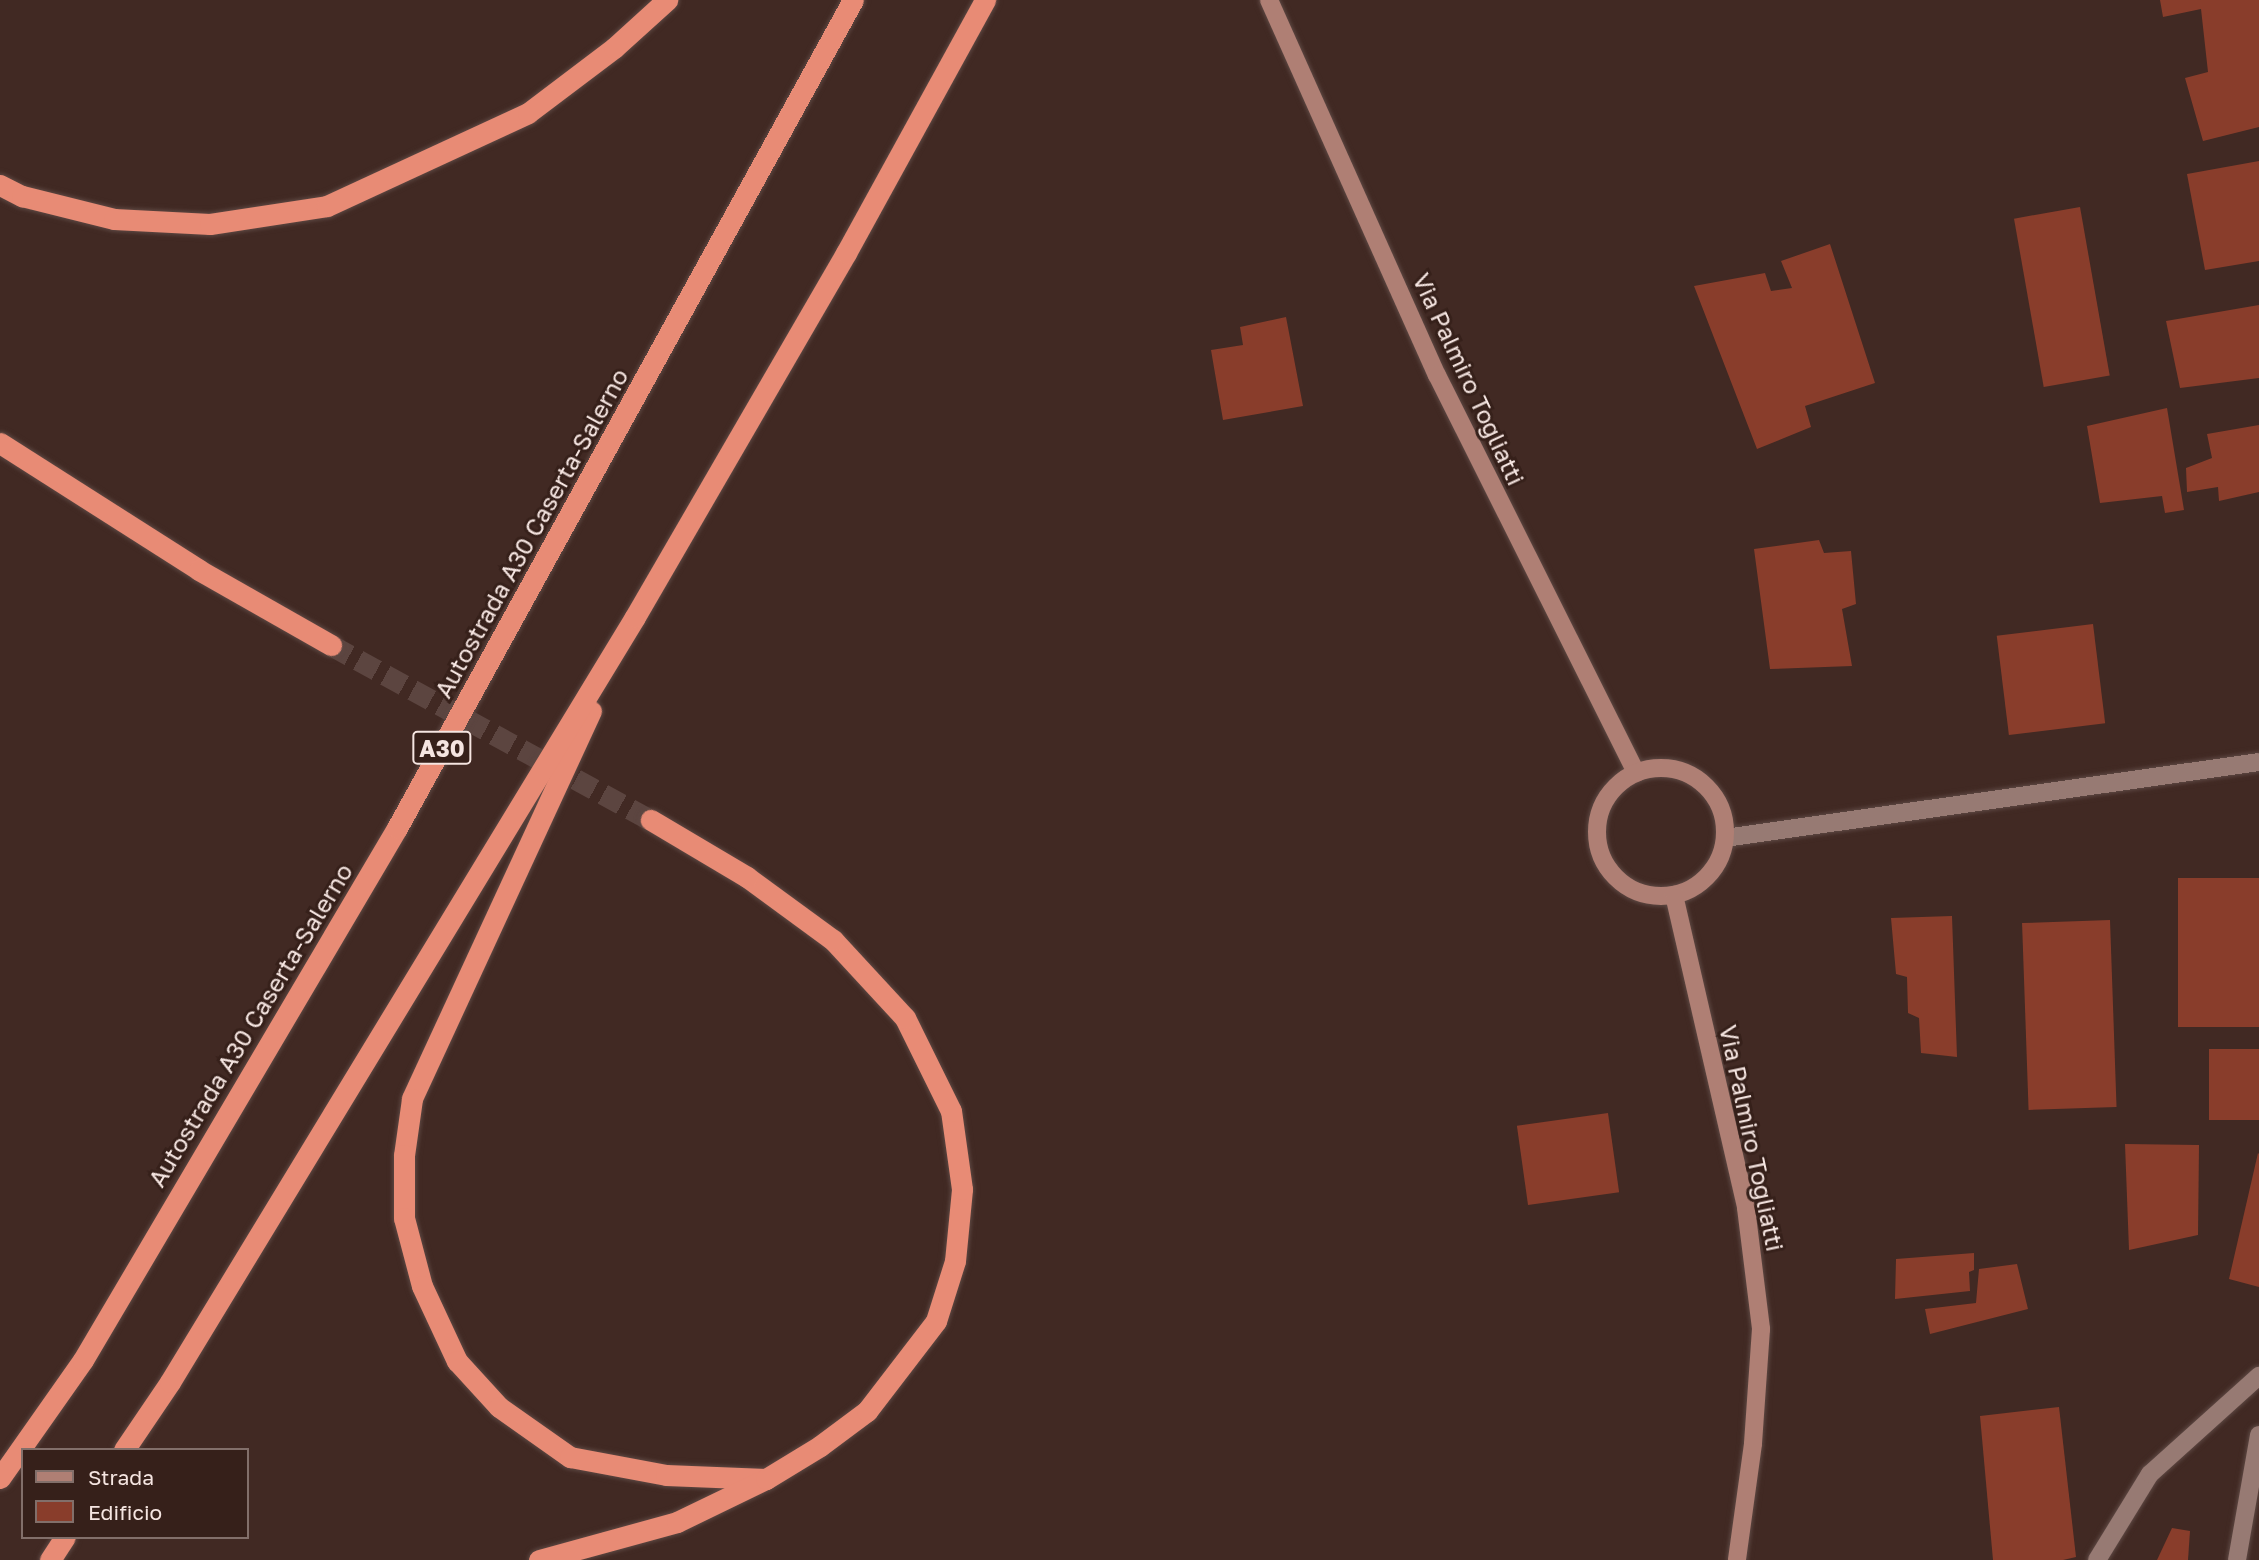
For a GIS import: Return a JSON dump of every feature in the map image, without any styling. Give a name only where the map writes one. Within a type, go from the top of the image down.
[{"type":"highway","points":[[0,185],[22,196],[114,219],[210,224],[327,206],[528,113],[614,48],[667,0]]},
{"type":"highway","name":"Autostrada A30 Caserta-Salerno","points":[[21,1448],[83,1360],[397,828],[853,0]]},
{"type":"highway","points":[[125,1448],[170,1382],[635,617],[846,253],[985,0]]},
{"type":"highway","points":[[0,443],[199,570],[331,645]]},
{"type":"highway","points":[[635,617],[412,1099],[404,1154],[404,1218],[422,1286],[457,1361],[499,1407],[570,1457],[666,1475],[766,1479]]},
{"type":"highway","points":[[539,1560],[677,1522],[766,1479],[820,1446],[867,1411],[936,1321],[955,1261],[962,1189],[951,1111],[905,1018],[833,940],[747,877],[651,820]]},
{"type":"highway","name":"Autostrada A30 Caserta-Salerno","points":[[0,1478],[21,1448]]},
{"type":"highway","points":[[50,1560],[64,1539]]},
{"type":"main road","name":"Via Palmiro Togliatti","points":[[1269,0],[1437,375],[1636,773]]},
{"type":"main road","points":[[1655,768],[1674,769],[1692,775],[1718,802],[1724,820],[1725,838],[1714,869],[1703,881],[1674,895],[1643,893],[1616,878],[1604,861],[1598,841],[1598,820],[1605,800],[1619,784],[1636,773],[1655,768]]},
{"type":"main road","name":"Via Palmiro Togliatti","points":[[1674,895],[1746,1208],[1761,1329],[1753,1444],[1737,1560]]},
{"type":"street","points":[[1725,838],[2259,762]]},
{"type":"street","points":[[2097,1560],[2150,1474],[2259,1376]]},
{"type":"street","points":[[2237,1560],[2259,1435]]},
{"type":"building","points":[[2160,0],[2259,0],[2259,127],[2203,141],[2185,78],[2208,72],[2201,9],[2163,17]]},
{"type":"building","points":[[2259,161],[2259,261],[2205,270],[2187,174]]},
{"type":"building","points":[[2080,207],[2110,375],[2044,387],[2014,219]]},
{"type":"building","points":[[1830,244],[1875,383],[1805,406],[1811,427],[1757,449],[1694,286],[1765,273],[1771,291],[1792,288],[1781,261]]},
{"type":"building","points":[[2259,305],[2259,378],[2180,388],[2166,321]]},
{"type":"building","points":[[1286,317],[1303,406],[1223,420],[1211,350],[1243,345],[1240,327]]},
{"type":"building","points":[[2167,408],[2184,510],[2165,513],[2162,496],[2100,503],[2087,426]]},
{"type":"building","points":[[2259,425],[2259,492],[2219,501],[2218,487],[2187,492],[2186,468],[2212,458],[2207,434]]},
{"type":"building","points":[[1819,540],[1824,553],[1851,551],[1856,604],[1842,609],[1852,666],[1770,669],[1754,549]]},
{"type":"building","points":[[2093,624],[2105,723],[2009,735],[1997,636]]},
{"type":"building","points":[[2178,878],[2259,878],[2259,1027],[2178,1027]]},
{"type":"building","points":[[1952,916],[1957,1057],[1921,1053],[1919,1018],[1908,1013],[1907,977],[1896,974],[1891,918]]},
{"type":"building","points":[[2110,920],[2117,1107],[2029,1110],[2022,923]]},
{"type":"building","points":[[2209,1049],[2259,1049],[2259,1120],[2209,1120]]},
{"type":"building","points":[[1608,1113],[1619,1192],[1528,1205],[1517,1126]]},
{"type":"building","points":[[2125,1144],[2199,1145],[2198,1235],[2129,1250]]},
{"type":"building","points":[[2259,1154],[2259,1287],[2229,1279]]},
{"type":"building","points":[[1974,1253],[1974,1270],[1969,1272],[1970,1291],[1895,1299],[1896,1259]]},
{"type":"building","points":[[2017,1264],[2028,1309],[1930,1334],[1925,1309],[1976,1303],[1979,1269]]},
{"type":"building","points":[[2059,1407],[2076,1557],[2063,1560],[1993,1560],[1980,1416]]},
{"type":"building","points":[[2172,1528],[2190,1531],[2188,1560],[2157,1560]]},
{"type":"tunnel","points":[[331,645],[651,820]]}]
